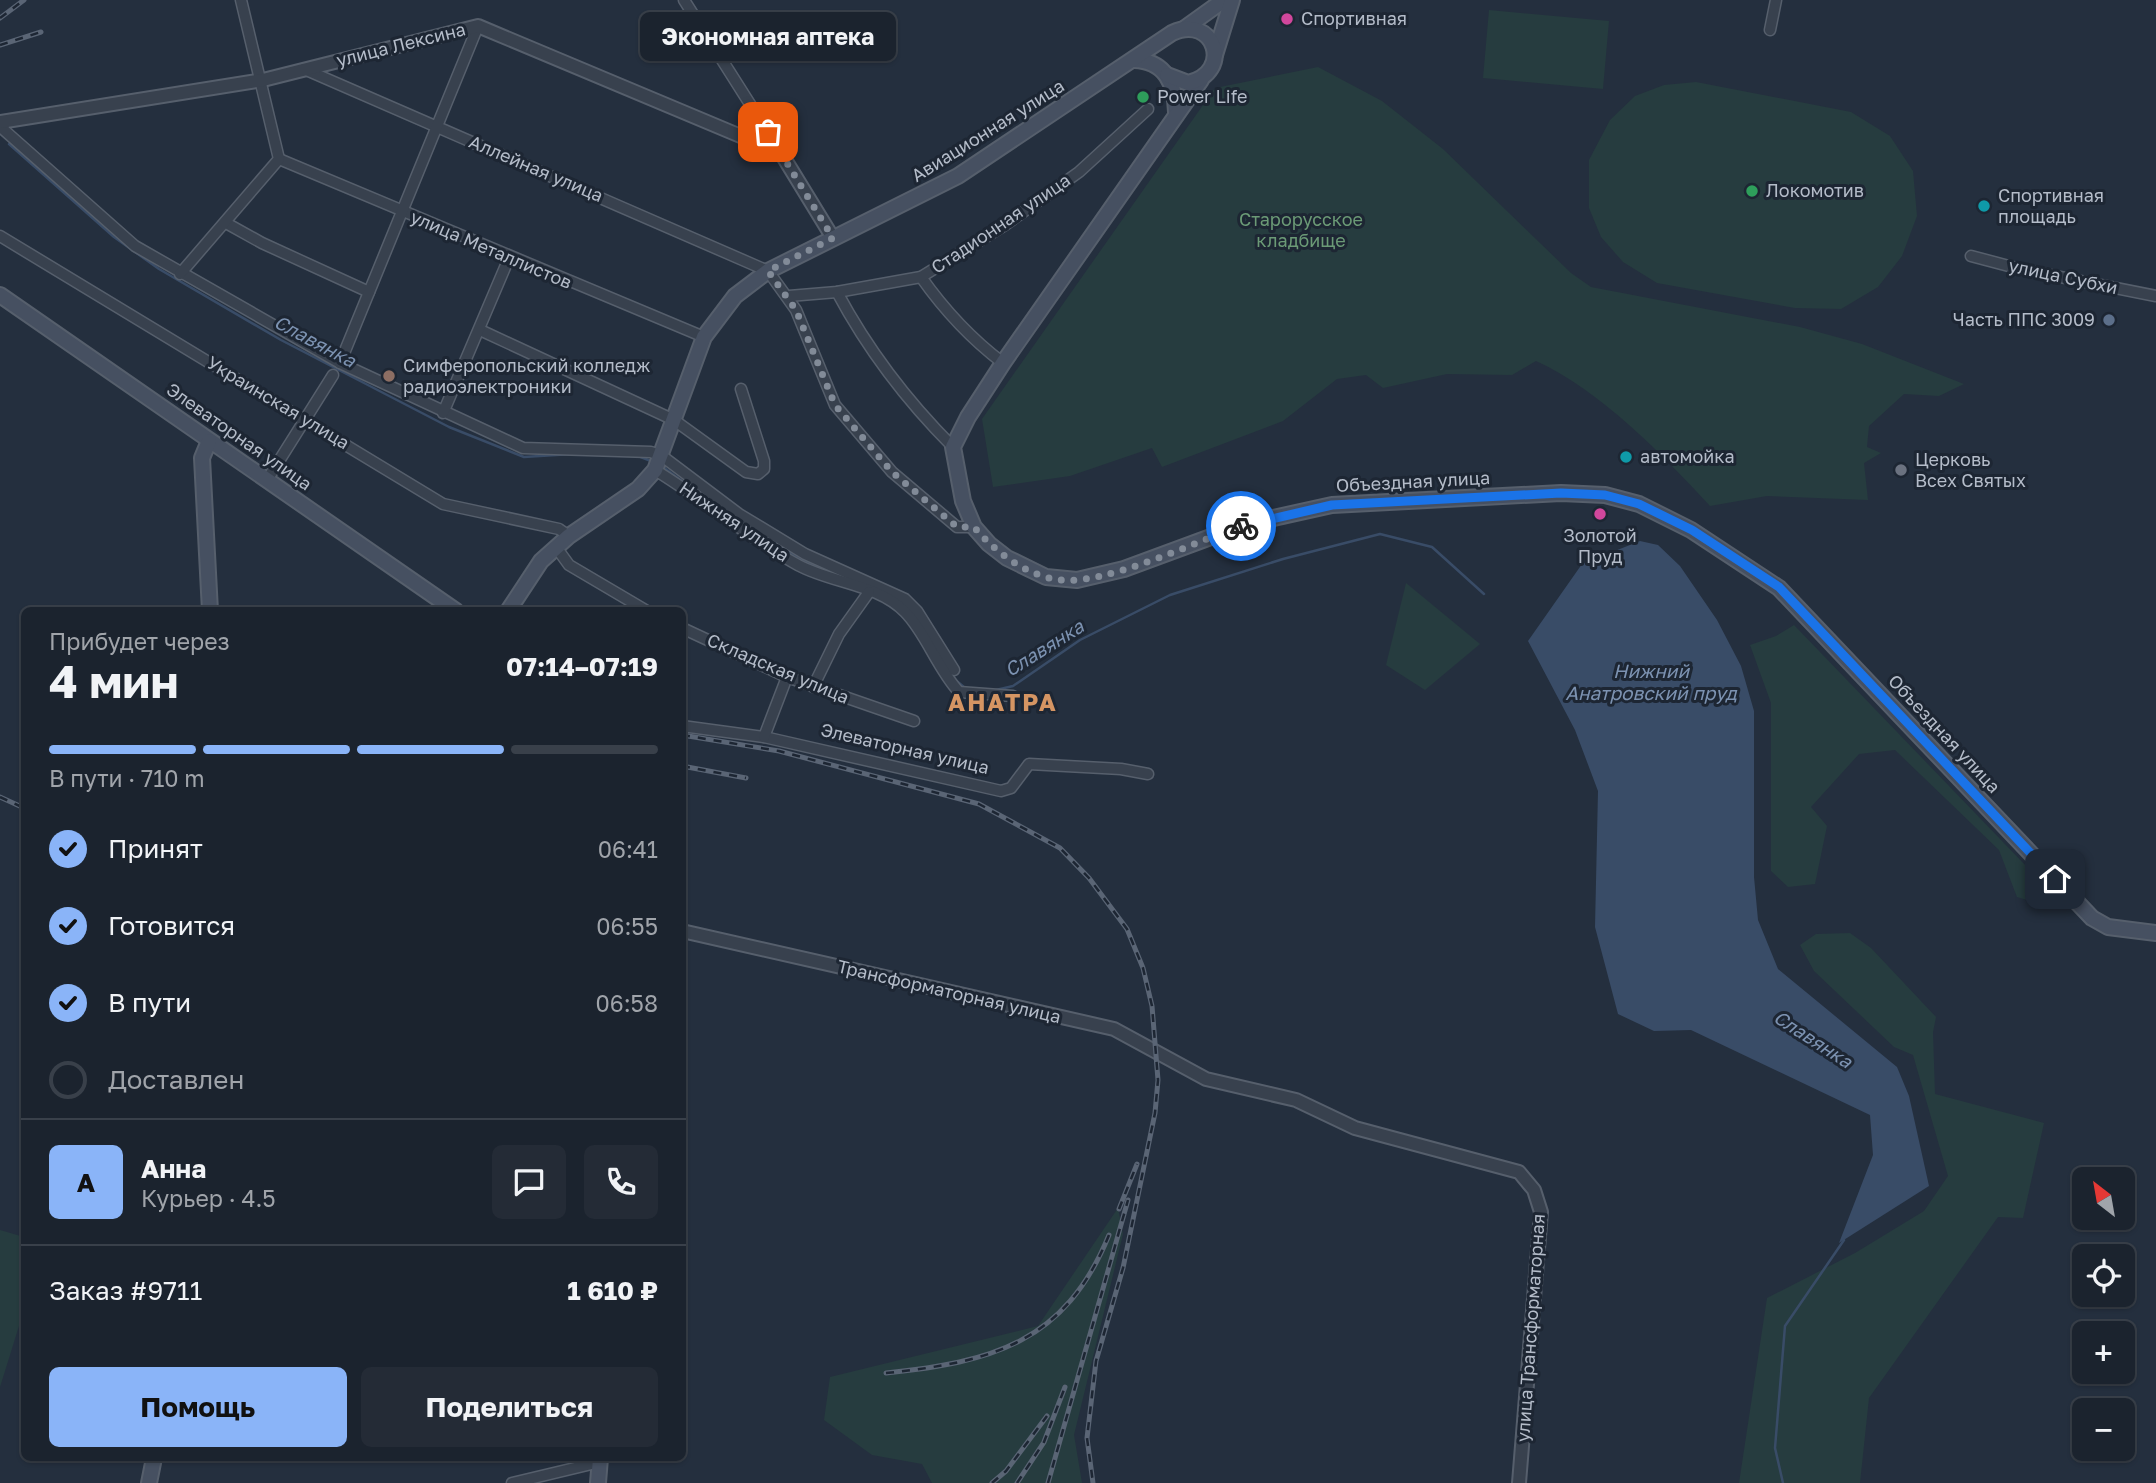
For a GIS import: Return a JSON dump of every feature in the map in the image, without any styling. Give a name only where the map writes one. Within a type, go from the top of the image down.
[{"type":"main road","points":[[1176,112],[1174,89],[1164,72],[1159,55],[1165,39],[1224,0]]},
{"type":"main road","points":[[953,447],[968,417],[1003,363],[1176,112],[1212,68],[1232,0]]},
{"type":"main road","points":[[1185,28],[1195,29],[1208,37],[1214,57]]},
{"type":"main road","name":"Авиационная улица","points":[[511,607],[541,561],[569,536],[638,489],[655,470],[704,337],[722,309],[768,271],[958,176],[1165,39]]},
{"type":"main road","points":[[1135,60],[1147,61],[1182,83],[1200,80]]},
{"type":"main road","name":"Элеваторная улица","points":[[0,295],[450,607]]},
{"type":"main road","points":[[209,441],[202,458],[210,607]]},
{"type":"main road","name":"Объездная улица","points":[[953,447],[958,486],[974,527],[1007,558],[1046,577],[1077,580],[1124,569],[1246,524],[1332,505],[1561,493],[1605,495],[1639,504],[1692,530],[1779,587],[2092,918],[2108,928],[2156,933]]},
{"type":"main road","points":[[149,1483],[153,1461]]},
{"type":"main road","points":[[598,1483],[600,1461]]},
{"type":"street","points":[[180,274],[279,159],[263,80],[241,0]]},
{"type":"street","points":[[684,0],[833,238]]},
{"type":"street","points":[[1770,30],[1776,0]]},
{"type":"street","points":[[340,363],[478,26]]},
{"type":"street","name":"улица Лексина","points":[[1,122],[263,80],[478,26],[781,153]]},
{"type":"street","name":"Аллейная улица","points":[[304,69],[768,271]]},
{"type":"street","name":"Стадионная улица","points":[[789,296],[837,292],[921,277],[1005,225],[1079,172],[1148,108]]},
{"type":"street","points":[[1,122],[4,130],[58,181],[135,246],[340,363],[523,448],[628,451],[662,456]]},
{"type":"street","name":"улица Металлистов","points":[[279,159],[509,258],[704,337]]},
{"type":"street","points":[[226,223],[262,243],[369,292]]},
{"type":"street","name":"Украинская улица","points":[[0,236],[443,504],[559,529],[569,536]]},
{"type":"street","name":"улица Субхи","points":[[1971,256],[2020,269],[2156,296]]},
{"type":"street","points":[[443,413],[509,258]]},
{"type":"street","points":[[768,271],[789,296],[835,405],[892,472],[957,527],[974,527]]},
{"type":"street","points":[[921,277],[945,311],[971,338],[1003,363]]},
{"type":"street","points":[[837,292],[861,337],[923,417],[953,447]]},
{"type":"street","points":[[480,330],[674,420],[747,472],[758,474],[764,469],[764,461],[741,389]]},
{"type":"street","points":[[267,480],[333,374]]},
{"type":"street","name":"Нижняя улица","points":[[662,456],[739,514],[805,554],[905,599],[917,611],[954,670]]},
{"type":"street","name":"Нижняя улица","points":[[655,470],[754,540],[802,567],[891,601],[906,613],[944,676],[959,692],[1013,696]]},
{"type":"street","points":[[556,547],[569,565],[631,607]]},
{"type":"street","points":[[813,687],[839,634],[869,592]]},
{"type":"street","name":"Складская улица","points":[[686,630],[787,677],[914,721]]},
{"type":"street","points":[[764,737],[787,677]]},
{"type":"street","name":"Элеваторная улица","points":[[686,727],[764,737],[1002,791],[1011,788],[1029,764],[1121,769],[1148,774]]},
{"type":"street","name":"Трансформаторная улица","points":[[686,932],[1114,1029],[1206,1079]]},
{"type":"street","name":"улица Трансформаторная","points":[[1206,1079],[1300,1101],[1355,1128],[1519,1172],[1528,1180],[1539,1200],[1541,1212],[1519,1483]]},
{"type":"street","points":[[512,1483],[596,1461]]},
{"type":"green space","points":[[1489,10],[1609,21],[1603,89],[1483,78]]},
{"type":"green space","name":"Старорусское кладбище","points":[[1318,67],[1382,101],[1443,149],[1571,273],[1591,287],[1800,327],[1862,344],[1964,384],[1939,396],[1904,394],[1869,426],[1867,447],[1881,453],[1864,463],[1868,500],[1767,496],[1710,506],[1651,445],[1607,406],[1560,373],[1536,361],[1512,375],[1447,374],[1383,388],[1366,375],[1337,379],[1283,421],[1162,467],[1152,448],[1070,476],[993,487],[982,419],[1215,88]]},
{"type":"green space","name":"Локомотив","points":[[1696,82],[1851,112],[1890,136],[1913,171],[1917,216],[1902,256],[1878,287],[1841,309],[1795,308],[1657,283],[1623,262],[1601,237],[1589,208],[1589,160],[1610,120],[1635,96],[1664,85]]},
{"type":"green space","points":[[1406,583],[1480,644],[1425,690],[1386,665]]},
{"type":"green space","points":[[1794,625],[2055,895],[2040,904],[2017,897],[1999,850],[1895,750],[1859,754],[1811,807],[1827,826],[1815,884],[1788,887],[1771,871],[1771,703],[1750,645],[1776,636]]},
{"type":"green space","points":[[1850,933],[1871,948],[1936,1017],[1933,1032],[1935,1094],[2044,1123],[2023,1218],[1998,1217],[1869,1398],[1860,1483],[1739,1483],[1767,1298],[1855,1253],[1924,1211],[1948,1176],[1913,1055],[1894,1047],[1814,971],[1800,945],[1816,934]]},
{"type":"green space","points":[[1118,1208],[1123,1234],[1074,1435],[1082,1483],[932,1483],[922,1464],[872,1455],[824,1420],[830,1377],[1038,1326]]},
{"type":"green space","points":[[0,1230],[21,1236],[21,1320],[0,1387]]},
{"type":"water","name":"Нижний Анатровский пруд","points":[[1640,541],[1658,545],[1680,566],[1717,620],[1741,666],[1754,711],[1754,877],[1758,920],[1778,969],[1897,1067],[1909,1096],[1929,1186],[1839,1243],[1873,1155],[1870,1115],[1691,1030],[1654,1031],[1618,1014],[1595,927],[1598,791],[1575,730],[1528,641],[1582,564]]},
{"type":"waterway","name":"Славянка","points":[[9,144],[114,237],[159,269],[281,340],[449,427],[524,457],[572,454]]},
{"type":"waterway","name":"Славянка","points":[[638,456],[651,461]]},
{"type":"waterway","name":"Славянка","points":[[663,467],[716,506]]},
{"type":"waterway","name":"Славянка","points":[[730,516],[803,561],[838,574]]},
{"type":"waterway","name":"Славянка","points":[[996,690],[1013,686],[1080,640],[1170,595],[1283,559],[1380,534],[1432,547],[1484,594]]},
{"type":"waterway","name":"Славянка","points":[[952,677],[965,688]]},
{"type":"waterway","name":"Славянка","points":[[1783,1483],[1775,1448],[1785,1326],[1844,1240]]},
{"type":"railway","points":[[0,18],[24,0]]},
{"type":"railway","points":[[0,45],[41,32]]},
{"type":"railway","points":[[686,736],[779,751],[979,804],[1060,848],[1089,878],[1127,929],[1143,968],[1152,1006],[1158,1080],[1155,1113],[1123,1268],[1096,1361],[1087,1438],[1093,1483]]},
{"type":"railway","points":[[686,767],[746,778]]},
{"type":"railway","points":[[0,797],[21,807]]},
{"type":"railway","points":[[1119,1209],[1137,1164]]},
{"type":"railway","points":[[1048,1483],[1128,1200]]},
{"type":"railway","points":[[886,1373],[959,1362],[992,1353],[1021,1340],[1047,1323],[1070,1301],[1091,1271],[1109,1235]]},
{"type":"railway","points":[[1017,1483],[1044,1442],[1065,1387]]},
{"type":"railway","points":[[992,1483],[1006,1471],[1047,1416]]},
{"type":"way so far","points":[[768,132],[833,238],[768,271],[789,296],[835,405],[892,472],[957,527],[974,527],[989,544],[1007,558],[1046,577],[1077,580],[1124,569],[1241,526]]},
{"type":"place","name":"Спортивная","points":[[1287,19]]},
{"type":"place","name":"Power Life","points":[[1143,97]]},
{"type":"place","name":"Экономная аптека","points":[[768,132]]},
{"type":"place","name":"Локомотив","points":[[1752,191]]},
{"type":"place","name":"Спортивная площадь","points":[[1984,206]]},
{"type":"place","name":"Часть ППС 3009","points":[[2109,320]]},
{"type":"place","name":"Симферопольский колледж радиоэлектроники","points":[[389,376]]},
{"type":"place","name":"автомойка","points":[[1626,457]]},
{"type":"place","name":"Церковь Всех Святых","points":[[1901,470]]},
{"type":"place","name":"Золотой Пруд","points":[[1600,514]]},
{"type":"district","name":"АНАТРА","points":[[1003,703]]},
{"type":"route","points":[[1241,526],[1332,505],[1561,493],[1605,495],[1639,504],[1692,530],[1779,587],[2055,879]]}]
